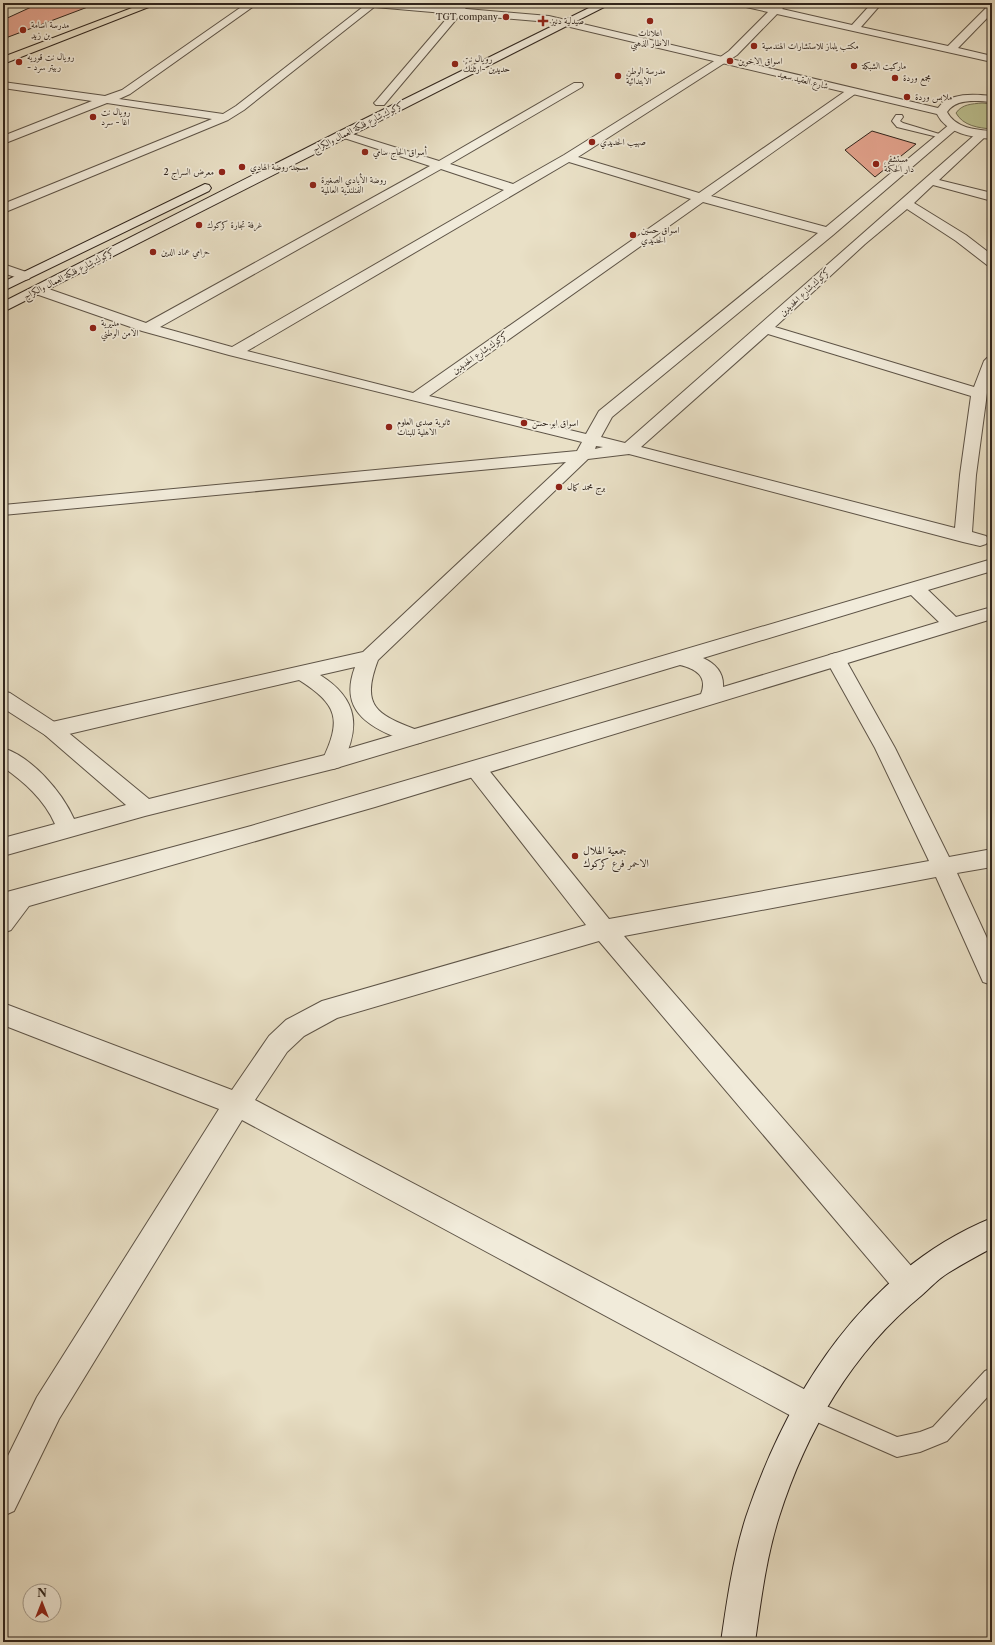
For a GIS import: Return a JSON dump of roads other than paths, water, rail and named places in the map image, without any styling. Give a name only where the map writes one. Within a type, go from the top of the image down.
[{"type":"highway","points":[[3,50],[128,3]]},
{"type":"highway","points":[[3,61],[154,3]]},
{"type":"street","points":[[3,140],[126,92],[253,3]]},
{"type":"street","points":[[3,209],[224,118],[240,108],[368,3],[463,6]]},
{"type":"street","points":[[450,3],[549,19]]},
{"type":"street","name":"كركوك,شارع فلكة العمال والكراج","points":[[3,308],[564,18],[581,3]]},
{"type":"street","name":"كركوك,شارع فلكة العمال والكراج","points":[[330,127],[549,19],[580,17],[607,3]]},
{"type":"street","points":[[740,3],[779,7],[854,29],[992,59]]},
{"type":"street","points":[[854,29],[877,3]]},
{"type":"street","points":[[380,103],[463,6]]},
{"type":"street","name":"شارع العقيد سعيد","points":[[463,6],[564,18],[851,92],[941,112]]},
{"type":"street","points":[[234,352],[568,158],[723,60],[733,53],[779,7]]},
{"type":"street","points":[[950,50],[992,7]]},
{"type":"street","name":"شارع العقيد سعيد","points":[[580,17],[862,84],[949,103]]},
{"type":"street","points":[[3,85],[224,118]]},
{"type":"street","points":[[147,328],[440,165],[578,85]]},
{"type":"street","points":[[126,92],[157,96]]},
{"type":"street","name":"كركوك,شارع الحديدين","points":[[416,398],[851,92]]},
{"type":"street","points":[[987,135],[954,126],[947,121],[941,112],[943,107],[949,103],[969,98],[992,99]]},
{"type":"street","points":[[225,106],[240,108]]},
{"type":"street","points":[[415,737],[382,724],[367,712],[361,701],[359,688],[362,672],[369,657],[587,448],[605,414],[828,232],[954,126]]},
{"type":"street","points":[[342,134],[515,189]]},
{"type":"street","name":"كركوك,شارع الحديدين","points":[[628,449],[765,329],[860,241],[930,181],[987,135]]},
{"type":"street","points":[[568,158],[702,198],[828,232]]},
{"type":"street","points":[[930,181],[992,197]]},
{"type":"street","name":"كركوك,شارع فلكة العمال والكراج","points":[[3,287],[216,182]]},
{"type":"street","points":[[906,203],[961,238],[992,262]]},
{"type":"street","points":[[3,268],[24,276]]},
{"type":"street","points":[[784,268],[818,280]]},
{"type":"street","points":[[38,290],[147,328],[234,352],[416,398],[587,448]]},
{"type":"street","points":[[765,329],[979,393]]},
{"type":"street","points":[[962,536],[968,475],[979,393],[992,361]]},
{"type":"street","points":[[3,510],[587,448],[628,449],[980,540]]},
{"type":"street","points":[[3,847],[145,808],[333,761],[992,565]]},
{"type":"street","points":[[915,588],[953,625]]},
{"type":"street","points":[[3,923],[12,900],[110,875],[476,769],[992,613]]},
{"type":"street","points":[[52,730],[369,657]]},
{"type":"street","points":[[680,658],[703,665],[712,674],[714,687],[709,698]]},
{"type":"street","points":[[836,660],[886,748],[943,867],[992,975]]},
{"type":"street","points":[[302,672],[330,691],[339,703],[344,715],[345,731],[341,745],[333,761]]},
{"type":"street","points":[[3,698],[52,730],[145,808]]},
{"type":"street","points":[[3,756],[31,776],[43,787],[62,812],[68,829]]},
{"type":"street","points":[[476,769],[604,930],[909,1284]]},
{"type":"street","points":[[3,1500],[48,1408],[237,1104],[278,1044],[294,1028],[331,1009],[604,930],[992,858]]},
{"type":"street","points":[[3,1014],[237,1104],[808,1408]]},
{"type":"street","points":[[738,1642],[750,1564],[766,1507],[785,1455],[808,1408],[830,1372],[881,1310],[909,1284],[957,1251],[992,1232]]},
{"type":"lane","points":[[899,117],[896,121],[900,125],[942,136]]},
{"type":"lane","points":[[808,1408],[898,1447],[920,1442],[940,1434],[992,1378]]},
{"type":"place","name":"TGT company","points":[[506,17]]},
{"type":"place","name":"صيدلية دنيز","points":[[543,21]]},
{"type":"place","name":"اعلانات الاطار الذهبي","points":[[650,21]]},
{"type":"place","name":"مدرسة اسامة بن زيد","points":[[23,30]]},
{"type":"place","name":"مكتب يلماز للاستشارات الهندسية","points":[[754,46]]},
{"type":"place","name":"اسواق الاخوين","points":[[730,61]]},
{"type":"place","name":"رويال نت قوريه - ربيتر سرد","points":[[19,62]]},
{"type":"place","name":"رويال نت حديدين -ارثلنكً","points":[[455,64]]},
{"type":"place","name":"ماركيت الشبكة","points":[[854,66]]},
{"type":"place","name":"مدرسة الوطن الابتدائية","points":[[618,76]]},
{"type":"place","name":"مجمع وردة","points":[[895,78]]},
{"type":"place","name":"ملابس وردة","points":[[907,97]]},
{"type":"place","name":"رويال نت اغا - سرد","points":[[93,117]]},
{"type":"place","name":"صهيب الحديدي","points":[[592,142]]},
{"type":"place","name":"أسواق الحاج سامي","points":[[365,152]]},
{"type":"place","name":"مستشفى دار الحكمة","points":[[876,164]]},
{"type":"place","name":"مسجد روضة الهادي","points":[[242,167]]},
{"type":"place","name":"معرض السراج 2","points":[[222,172]]},
{"type":"place","name":"روضة الأيادي الصغيرة الفنلندية العالمية","points":[[313,185]]},
{"type":"place","name":"غرفة تجارة كركوك","points":[[199,225]]},
{"type":"place","name":"اسواق حسين الحديدي","points":[[633,235]]},
{"type":"place","name":"حرامي عماد الدين","points":[[153,252]]},
{"type":"place","name":"مديرية الامن الوطني","points":[[93,328]]},
{"type":"place","name":"اسواق ابو حسن","points":[[524,423]]},
{"type":"place","name":"ثانوية صدى العلوم الاهلية للبنات","points":[[389,427]]},
{"type":"place","name":"برج محمد كمال","points":[[559,487]]},
{"type":"place","name":"جمعية الهلال الاحمر فرع كركوك","points":[[575,856]]}]
